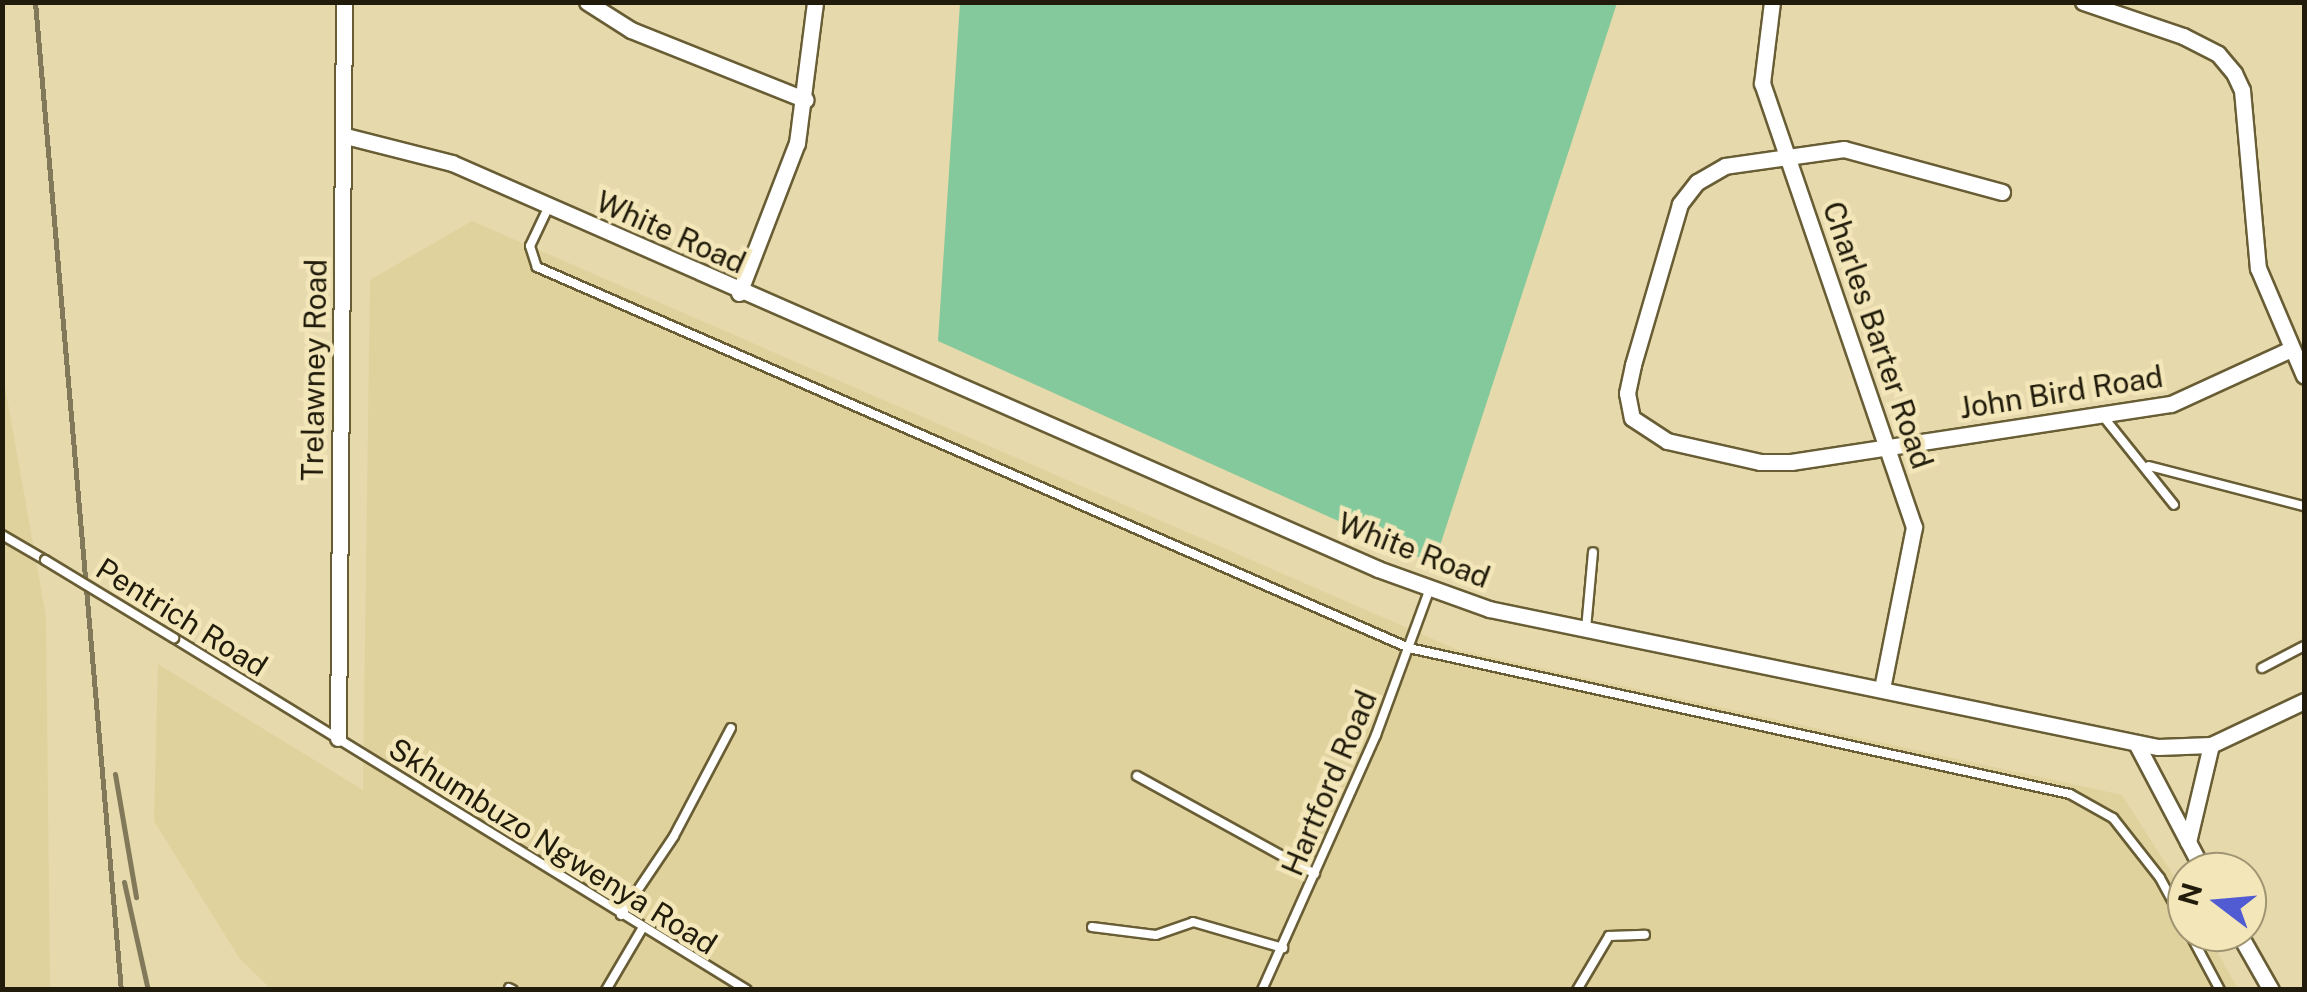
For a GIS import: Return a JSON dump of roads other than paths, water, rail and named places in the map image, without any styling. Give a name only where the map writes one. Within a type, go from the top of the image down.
[{"type":"street","name":"Trelawney Road","points":[[338,738],[346,136],[344,2]]},
{"type":"street","points":[[587,2],[632,30],[806,100]]},
{"type":"street","points":[[740,293],[796,143],[806,100],[816,2]]},
{"type":"street","name":"Charles Barter Road","points":[[1772,2],[1762,83],[1914,527],[1882,688]]},
{"type":"street","points":[[2083,2],[2184,36],[2218,54],[2234,73],[2242,90],[2258,268],[2304,376]]},
{"type":"street","name":"White Road","points":[[346,136],[413,150],[550,206],[740,293],[1429,591],[1586,629],[2136,743],[2212,745],[2304,701]]},
{"type":"street","points":[[1788,160],[1856,151],[2002,192]]},
{"type":"street","name":"John Bird Road","points":[[1788,160],[1726,166],[1698,182],[1680,204],[1626,406],[1646,432],[1667,442],[1760,462],[1889,448],[2172,404],[2291,350]]},
{"type":"street","points":[[2136,743],[2193,852]]},
{"type":"street","points":[[2188,842],[2212,745]]},
{"type":"street","points":[[2249,952],[2271,990]]},
{"type":"lane","name":"White Road","points":[[550,206],[530,246],[537,267],[1408,648],[1993,774],[2090,803],[2113,818],[2167,891]]},
{"type":"lane","points":[[2102,415],[2149,466],[2174,504]]},
{"type":"lane","points":[[2149,466],[2304,506]]},
{"type":"lane","name":"Pentrich Road","points":[[2,535],[338,738]]},
{"type":"lane","points":[[1586,629],[1593,552]]},
{"type":"lane","name":"Hartford Road","points":[[1262,990],[1315,874],[1429,591]]},
{"type":"lane","points":[[2262,668],[2304,646]]},
{"type":"lane","points":[[621,915],[674,836],[731,728]]},
{"type":"lane","name":"Skhumbuzo Ngwenya Road","points":[[338,738],[642,929],[747,990]]},
{"type":"lane","points":[[1138,776],[1315,874]]},
{"type":"lane","points":[[1092,927],[1156,935],[1193,922],[1284,948]]},
{"type":"lane","points":[[606,990],[642,929]]},
{"type":"lane","points":[[1576,990],[1610,936],[1645,935]]},
{"type":"lane","points":[[2200,952],[2220,990]]},
{"type":"railway","points":[[35,2],[121,990]]},
{"type":"railway","points":[[115,774],[136,897]]},
{"type":"railway","points":[[124,882],[148,990]]}]
